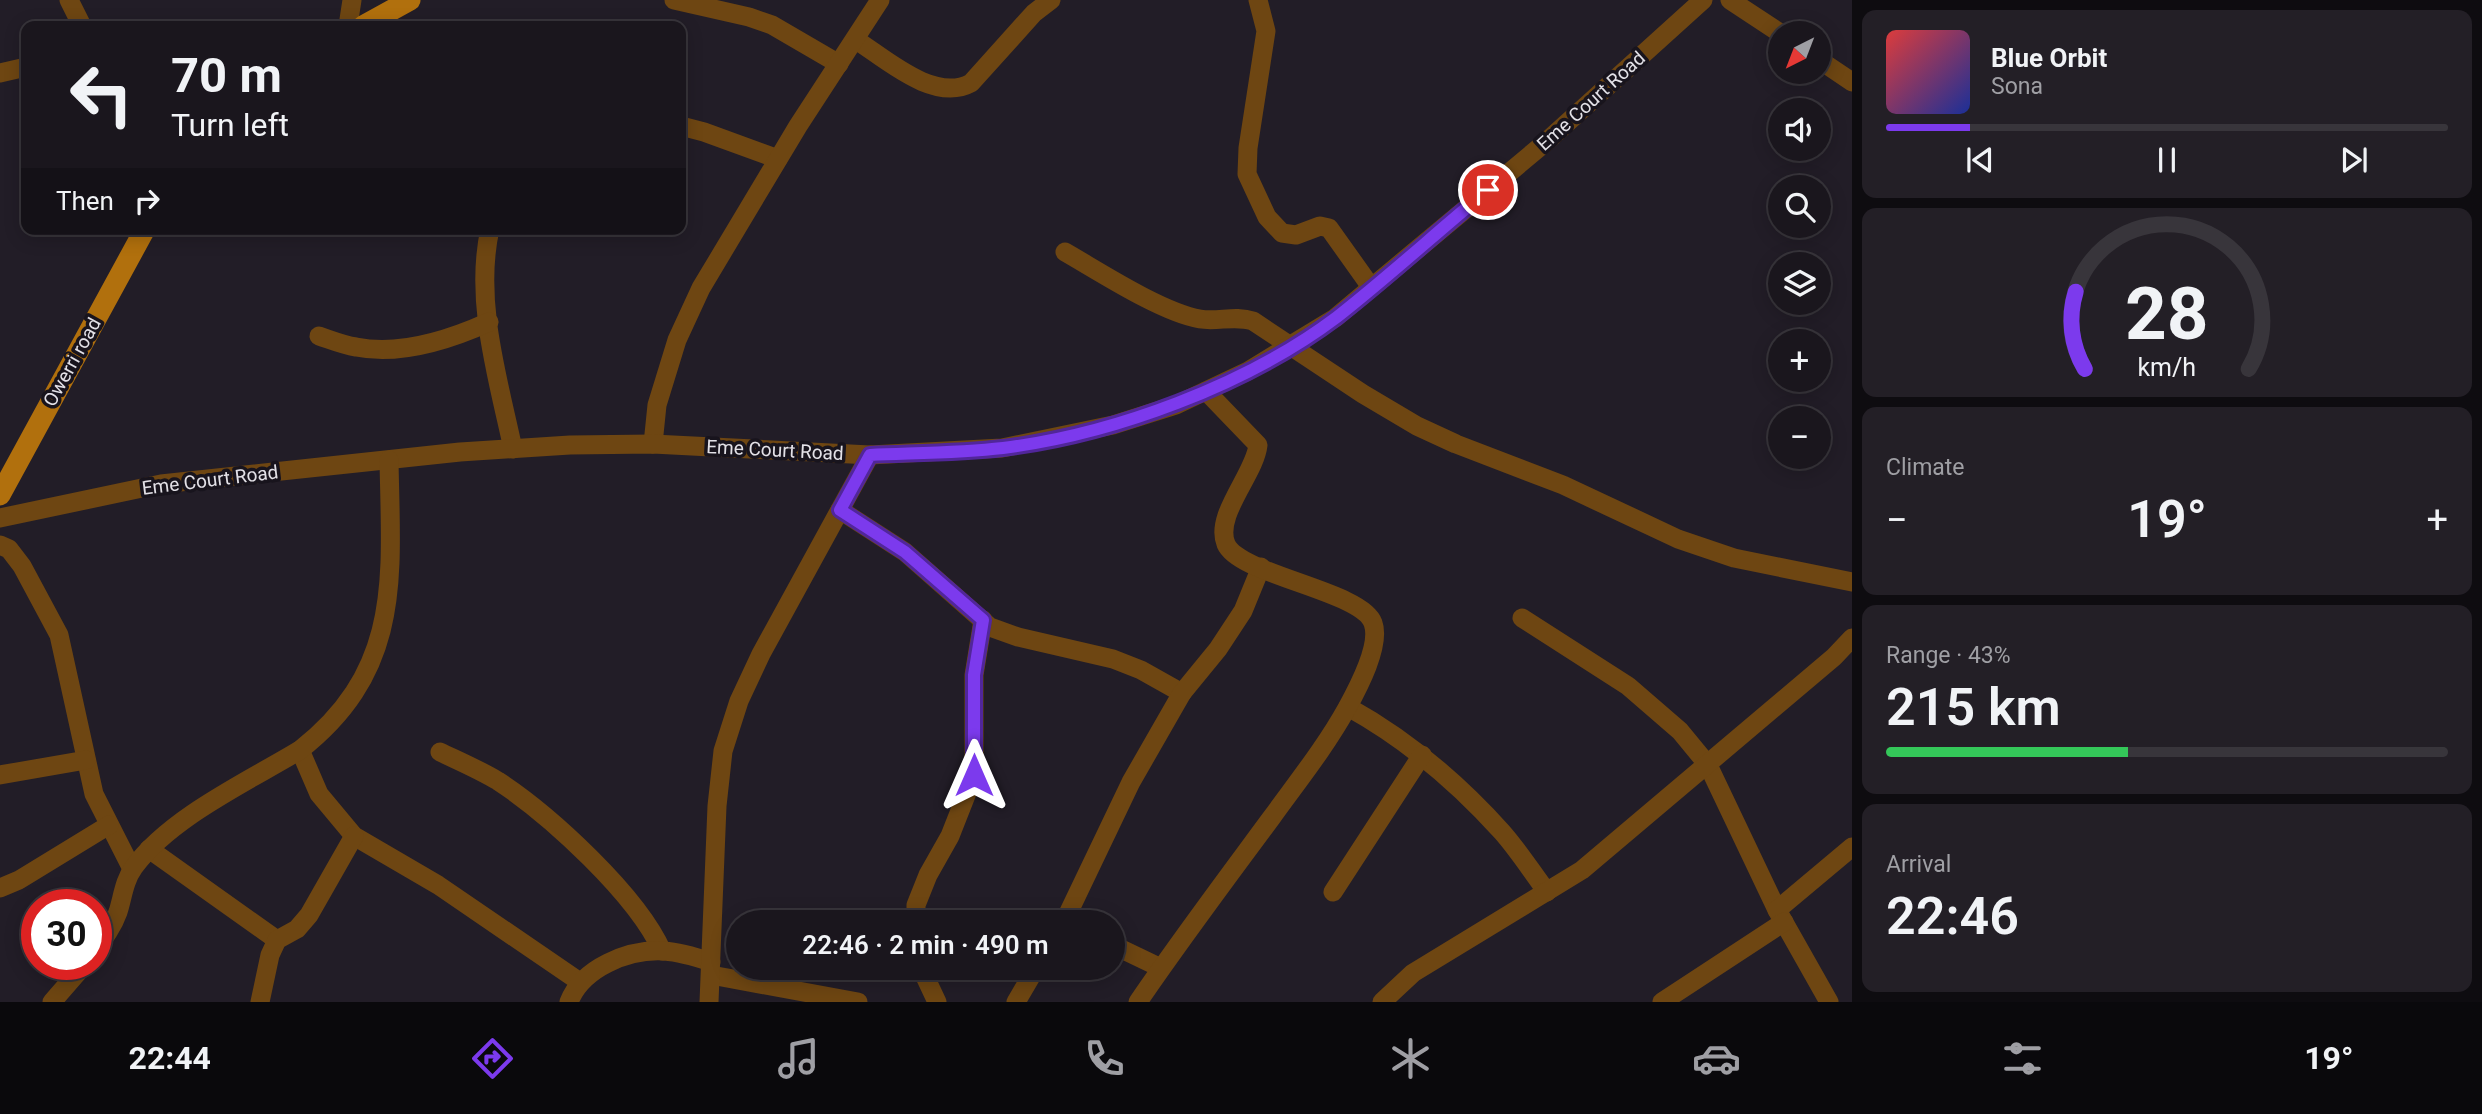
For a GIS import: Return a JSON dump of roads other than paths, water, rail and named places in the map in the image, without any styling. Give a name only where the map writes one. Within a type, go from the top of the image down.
[{"type":"main road","points":[[372,21],[410,0]]},
{"type":"main road","name":"Owerri road","points":[[0,495],[142,235]]},
{"type":"street","points":[[69,0],[80,21]]},
{"type":"street","points":[[349,21],[352,0]]},
{"type":"street","points":[[674,0],[772,25],[839,64]]},
{"type":"street","points":[[653,444],[657,405],[677,340],[701,288],[778,159],[880,0]]},
{"type":"street","points":[[856,40],[918,79],[948,89],[961,89],[971,83],[1034,13],[1051,0]]},
{"type":"street","points":[[1258,0],[1266,31],[1248,148],[1247,174],[1267,217],[1282,233],[1296,235],[1320,226],[1329,228],[1371,287]]},
{"type":"street","name":"Eme Court Road","points":[[0,518],[161,484],[513,449],[653,444],[870,455],[1002,448],[1114,425],[1176,405],[1206,391],[1248,370],[1335,318],[1547,141],[1703,0]]},
{"type":"street","points":[[1730,0],[1768,25]]},
{"type":"street","points":[[0,73],[21,68]]},
{"type":"street","points":[[1831,68],[1852,82]]},
{"type":"street","points":[[686,128],[778,159]]},
{"type":"street","points":[[489,235],[484,281],[513,449]]},
{"type":"street","points":[[1065,252],[1132,290],[1200,319],[1240,317],[1253,321],[1363,394],[1417,426],[1563,485],[1678,539],[1734,558],[1852,582]]},
{"type":"street","points":[[318,336],[357,348],[394,348],[437,343],[489,322]]},
{"type":"street","points":[[1138,1002],[1331,735],[1369,663],[1375,635],[1373,622],[1366,612],[1349,602],[1261,567],[1237,555],[1227,546],[1224,533],[1230,509],[1257,457],[1258,445],[1206,391]]},
{"type":"street","points":[[709,1002],[717,806],[723,751],[738,701],[761,654],[870,455]]},
{"type":"street","points":[[112,925],[132,869],[149,849],[172,828],[300,750],[319,735],[347,705],[369,669],[384,622],[391,580],[389,460]]},
{"type":"street","points":[[840,510],[905,552],[1000,632],[1113,659],[1141,670],[1182,693]]},
{"type":"street","points":[[0,545],[9,549],[22,566],[59,635],[94,794],[132,869]]},
{"type":"street","points":[[1070,910],[1111,821],[1182,693],[1218,649],[1243,611],[1261,567]]},
{"type":"street","points":[[1522,618],[1628,686],[1680,731],[1708,765],[1780,916],[1829,1002]]},
{"type":"street","points":[[916,910],[928,875],[950,836],[974,775],[974,675],[983,620]]},
{"type":"street","points":[[1382,1002],[1413,973],[1582,870],[1834,657],[1852,638]]},
{"type":"street","points":[[1348,707],[1386,728],[1422,755],[1502,832],[1548,892]]},
{"type":"street","points":[[300,750],[319,794],[354,836],[438,885],[580,982]]},
{"type":"street","points":[[440,751],[497,781],[544,816],[628,898],[653,930],[662,951]]},
{"type":"street","points":[[1333,892],[1422,755]]},
{"type":"street","points":[[0,775],[86,760]]},
{"type":"street","points":[[0,888],[19,880],[109,825]]},
{"type":"street","points":[[260,1002],[270,955],[277,940],[297,929],[309,915],[354,836]]},
{"type":"street","points":[[1662,1002],[1780,916],[1852,847]]},
{"type":"street","points":[[149,849],[277,940]]},
{"type":"street","points":[[569,1002],[580,982],[600,967],[630,955],[662,951],[711,968],[858,1002]]},
{"type":"street","points":[[1125,951],[1161,968]]},
{"type":"street","points":[[52,1002],[71,980]]},
{"type":"street","points":[[927,980],[937,1002]]},
{"type":"street","points":[[1016,1002],[1029,980]]}]
